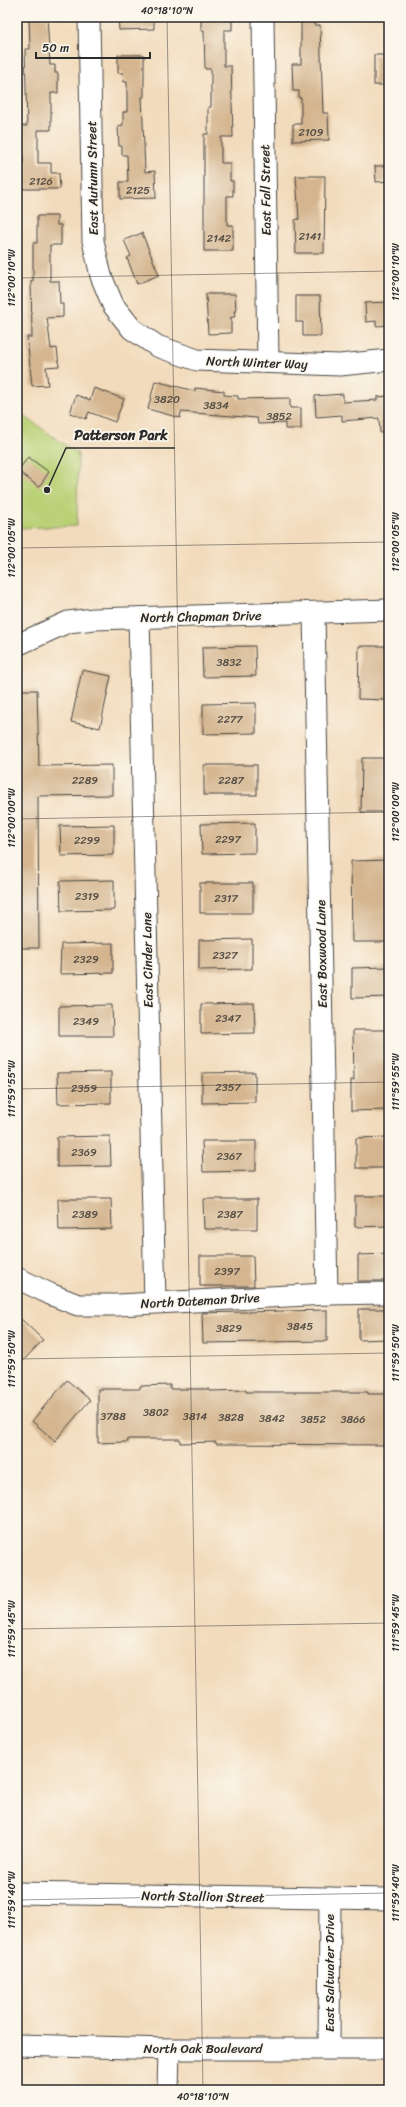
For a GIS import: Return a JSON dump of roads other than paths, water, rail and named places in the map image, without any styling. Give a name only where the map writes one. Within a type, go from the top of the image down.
[{"type":"street","name":"East Autumn Street","points":[[89,17],[93,241],[102,276],[113,306],[132,329]]},
{"type":"street","name":"East Fall Street","points":[[263,17],[268,362]]},
{"type":"street","name":"North Winter Way","points":[[132,329],[157,346],[197,360],[340,365],[389,360]]},
{"type":"street","name":"North Chapman Drive","points":[[17,645],[68,622],[94,618],[314,614],[389,610]]},
{"type":"street","name":"East Boxwood Lane","points":[[314,614],[327,1294]]},
{"type":"street","name":"East Cinder Lane","points":[[139,618],[155,1302]]},
{"type":"street","name":"North Dateman Drive","points":[[17,1278],[50,1294],[78,1305],[327,1294],[389,1293]]},
{"type":"street","name":"North Stallion Street","points":[[17,1893],[389,1899]]},
{"type":"street","name":"East Saltwater Drive","points":[[329,2048],[330,1898]]},
{"type":"street","name":"North Oak Boulevard","points":[[17,2046],[389,2049]]},
{"type":"street","points":[[168,2090],[169,2048]]},
{"type":"place","name":"Patterson Park","points":[[47,490]]}]
